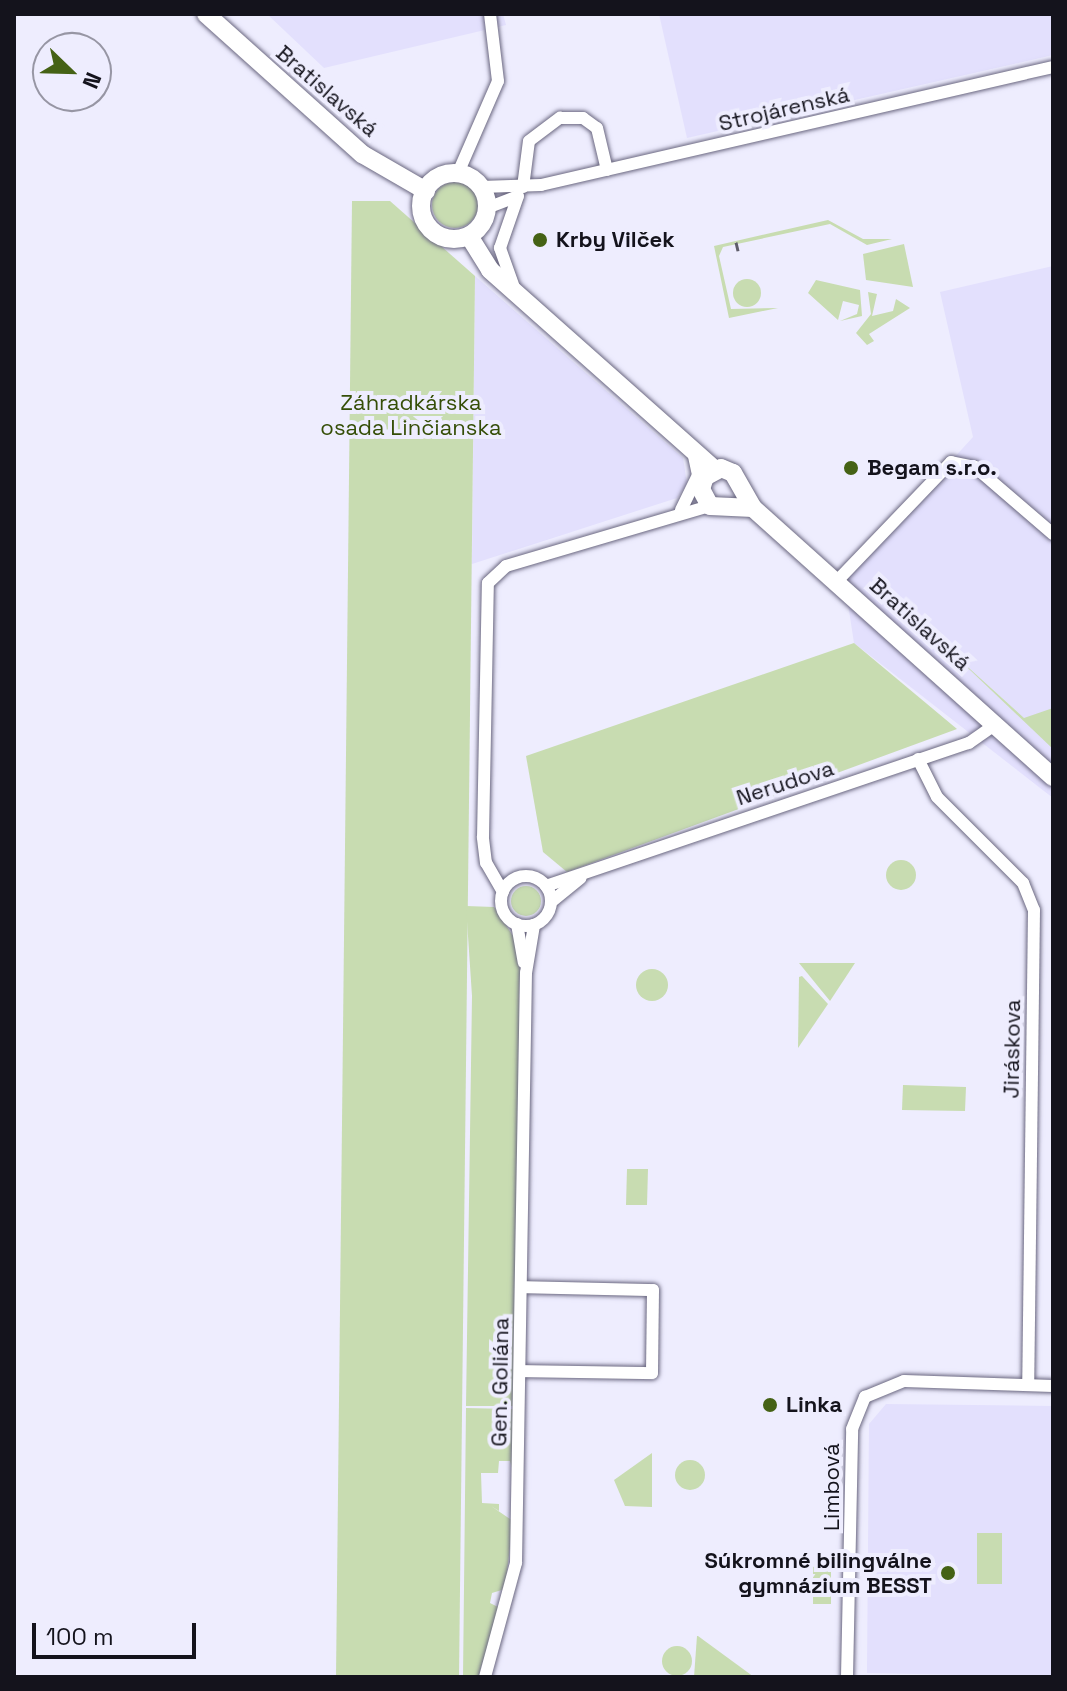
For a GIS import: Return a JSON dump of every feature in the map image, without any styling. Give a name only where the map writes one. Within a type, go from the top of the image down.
[{"type":"main road","name":"Bratislavská","points":[[206,14],[362,154],[426,191]]},
{"type":"main road","points":[[458,173],[481,187],[487,208],[469,236],[445,238],[432,230],[422,209],[426,191],[438,177],[458,173]]},
{"type":"main road","name":"Bratislavská","points":[[469,236],[516,293],[696,457],[701,494]]},
{"type":"main road","name":"Bratislavská","points":[[701,494],[733,473],[737,497]]},
{"type":"main road","name":"Bratislavská","points":[[701,494],[737,497],[753,508],[1053,777]]},
{"type":"street","points":[[458,173],[498,81],[490,14]]},
{"type":"street","name":"Strojárenská","points":[[528,190],[1053,67]]},
{"type":"street","points":[[516,293],[500,248],[528,190],[529,141],[560,118],[583,118],[597,128],[607,170]]},
{"type":"street","points":[[481,187],[528,190]]},
{"type":"street","points":[[487,208],[528,190]]},
{"type":"street","points":[[534,925],[517,924],[505,914],[503,892],[486,863],[488,583],[506,566],[701,494],[696,457]]},
{"type":"street","points":[[837,581],[951,462],[975,467],[1053,534]]},
{"type":"street","name":"Nerudova","points":[[546,886],[584,876],[979,740],[995,725]]},
{"type":"street","name":"Jiráskova","points":[[918,759],[937,797],[1023,883],[1034,910],[1028,1382]]},
{"type":"street","points":[[486,863],[512,881]]},
{"type":"street","name":"Nerudova","points":[[551,902],[584,876]]},
{"type":"street","points":[[503,892],[512,881],[533,877],[546,886],[551,902],[534,925],[526,973]]},
{"type":"street","points":[[517,924],[526,973]]},
{"type":"street","name":"Gen. Goliána","points":[[485,1677],[516,1563],[526,973]]},
{"type":"street","points":[[521,1371],[652,1373],[653,1290],[522,1287]]},
{"type":"street","name":"Limbová","points":[[847,1677],[858,1408],[891,1382],[1028,1382],[1053,1386]]},
{"type":"shaded area","points":[[267,14],[503,14],[506,25],[324,68]]},
{"type":"shaded area","points":[[659,14],[1053,14],[1053,55],[687,138]]},
{"type":"shaded area","points":[[1053,266],[1053,798],[854,643],[844,578],[973,437],[940,292]]},
{"type":"shaded area","points":[[475,276],[683,458],[687,484],[677,498],[472,564]]},
{"type":"shaded area","points":[[886,1404],[1053,1406],[1053,1677],[867,1673],[869,1424]]},
{"type":"green space","points":[[455,182],[471,189],[478,205],[471,221],[455,228],[439,221],[432,205],[439,189]]},
{"type":"green space","name":"Záhradkárska osada Linčianska","points":[[352,201],[390,201],[475,276],[459,1677],[336,1677]]},
{"type":"green space","points":[[828,220],[863,239],[892,239],[867,245],[830,224],[723,247],[719,256],[731,309],[778,308],[729,318],[714,246]]},
{"type":"green space","points":[[904,244],[913,287],[866,280],[863,254]]},
{"type":"green space","points":[[747,279],[757,283],[761,293],[757,303],[747,307],[737,303],[733,293],[737,283]]},
{"type":"green space","points":[[816,280],[860,290],[862,316],[840,321],[857,314],[859,305],[843,301],[838,320],[808,293]]},
{"type":"green space","points":[[868,292],[877,294],[872,316],[893,311],[896,299],[910,308],[869,334],[874,341],[867,345],[856,333],[871,314]]},
{"type":"green space","points":[[854,643],[957,729],[567,872],[543,852],[526,756]]},
{"type":"green space","points":[[949,650],[1024,718],[1053,708],[1053,749]]},
{"type":"green space","points":[[901,860],[911,865],[916,875],[911,885],[901,890],[891,885],[886,875],[891,865]]},
{"type":"green space","points":[[526,886],[536,891],[541,901],[536,911],[526,916],[516,911],[511,901],[516,891]]},
{"type":"green space","points":[[466,906],[494,907],[517,942],[520,970],[514,1406],[466,1406],[472,996]]},
{"type":"green space","points":[[799,963],[855,963],[830,1001]]},
{"type":"green space","points":[[652,969],[663,974],[668,985],[663,996],[652,1001],[641,996],[636,985],[641,974]]},
{"type":"green space","points":[[802,976],[828,1004],[798,1048],[799,977]]},
{"type":"green space","points":[[903,1085],[966,1087],[965,1111],[902,1110]]},
{"type":"green space","points":[[627,1169],[648,1169],[647,1205],[626,1205]]},
{"type":"green space","points":[[466,1408],[514,1409],[513,1472],[510,1461],[499,1461],[498,1473],[481,1473],[482,1503],[499,1504],[499,1511],[491,1506],[513,1521],[505,1589],[492,1593],[490,1603],[500,1608],[478,1677],[463,1677]]},
{"type":"green space","points":[[652,1453],[652,1507],[625,1506],[614,1480]]},
{"type":"green space","points":[[690,1460],[701,1464],[705,1475],[701,1486],[690,1490],[679,1486],[675,1475],[679,1464]]},
{"type":"green space","points":[[977,1533],[1002,1533],[1002,1584],[977,1584]]},
{"type":"green space","points":[[813,1566],[831,1566],[831,1604],[813,1604]]},
{"type":"green space","points":[[698,1636],[754,1677],[694,1677]]},
{"type":"green space","points":[[677,1646],[683,1647],[691,1655],[691,1667],[683,1675],[677,1676],[671,1675],[663,1667],[662,1661],[663,1655],[671,1647]]},
{"type":"railway","points":[[736,242],[738,251]]},
{"type":"place","name":"Krby Vilček","points":[[540,240]]},
{"type":"place","name":"Begam s.r.o.","points":[[851,468]]},
{"type":"place","name":"Linka","points":[[770,1405]]},
{"type":"place","name":"Súkromné bilingválne gymnázium BESST","points":[[948,1573]]}]
